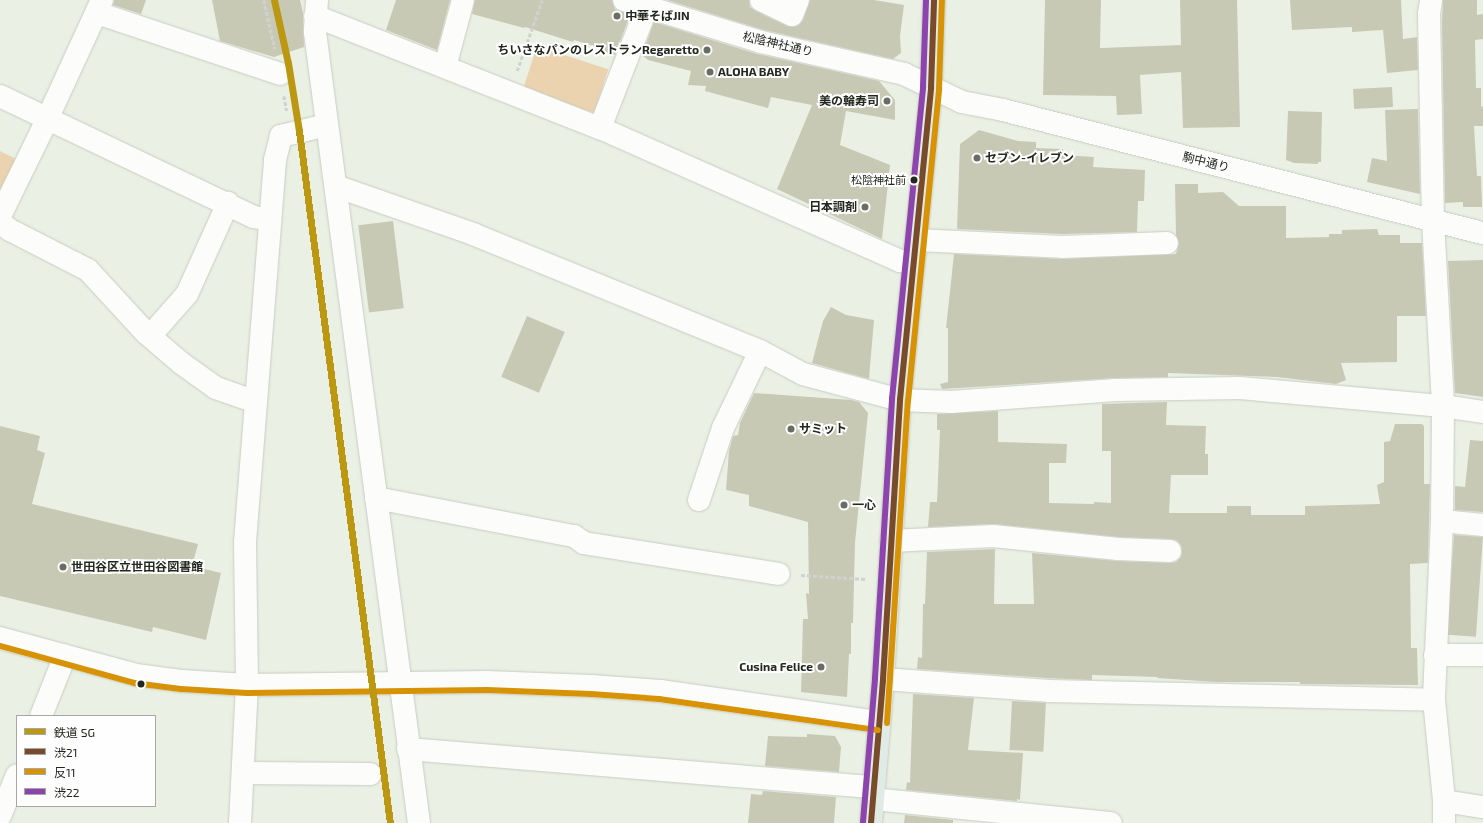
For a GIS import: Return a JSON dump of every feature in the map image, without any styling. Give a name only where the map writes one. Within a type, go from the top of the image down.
[{"type":"main road","points":[[870,823],[883,679],[900,400],[931,88],[932,0]]},
{"type":"street","points":[[445,67],[463,0]]},
{"type":"street","name":"松陰神社通り","points":[[624,0],[760,42],[904,74],[931,88]]},
{"type":"street","points":[[761,0],[792,15],[798,0]]},
{"type":"street","points":[[1431,0],[1429,14],[1433,220],[1443,406],[1442,521],[1434,700],[1444,801],[1444,823]]},
{"type":"street","points":[[0,216],[100,6],[278,64]]},
{"type":"street","points":[[600,128],[646,7]]},
{"type":"street","points":[[419,823],[408,749],[401,682],[315,32],[316,8],[445,67],[600,128],[900,261],[914,262]]},
{"type":"street","name":"駒中通り","points":[[931,88],[962,102],[1003,110],[1483,233]]},
{"type":"street","points":[[0,96],[228,203],[254,217],[270,220]]},
{"type":"street","points":[[240,823],[244,774],[247,685],[245,542],[275,160],[281,136],[327,125]]},
{"type":"street","points":[[337,190],[344,189],[473,234],[760,352],[803,374],[900,400],[951,402],[1116,390],[1240,388],[1443,406],[1483,412]]},
{"type":"street","points":[[150,336],[187,294],[228,203]]},
{"type":"street","points":[[0,222],[10,230],[88,270],[150,336],[180,362],[216,388],[256,402]]},
{"type":"street","points":[[916,240],[1062,247],[1166,243]]},
{"type":"street","points":[[699,500],[723,428],[760,352]]},
{"type":"street","points":[[376,498],[574,536],[584,543],[779,574]]},
{"type":"street","points":[[1442,521],[1483,525]]},
{"type":"street","points":[[891,541],[993,536],[1090,546],[1170,551]]},
{"type":"street","points":[[0,638],[154,678],[247,685],[487,682],[591,686],[639,689],[879,722]]},
{"type":"street","points":[[1435,655],[1483,655]]},
{"type":"street","points":[[41,715],[65,656]]},
{"type":"street","points":[[883,679],[1049,691],[1434,700]]},
{"type":"street","points":[[408,749],[873,793],[1111,823]]},
{"type":"street","points":[[244,774],[370,774]]},
{"type":"street","points":[[0,816],[16,777]]},
{"type":"street","points":[[1444,801],[1483,807]]},
{"type":"path","points":[[264,0],[278,64],[290,133]]},
{"type":"path","points":[[510,92],[542,0]]},
{"type":"path","points":[[779,574],[888,580]]},
{"type":"shaded area","points":[[537,46],[608,69],[594,113],[523,90]]},
{"type":"shaded area","points":[[0,151],[20,161],[0,199]]},
{"type":"building","points":[[114,0],[146,0],[141,14],[113,5]]},
{"type":"building","points":[[212,0],[300,0],[303,13],[304,47],[274,57],[220,41]]},
{"type":"building","points":[[396,0],[450,0],[437,50],[386,30]]},
{"type":"building","points":[[475,0],[612,0],[615,9],[630,15],[615,55],[610,55],[603,49],[574,40],[573,42],[525,27],[524,28],[472,14]]},
{"type":"building","points":[[667,0],[749,0],[750,7],[756,11],[787,26],[793,27],[799,25],[803,20],[810,0],[874,0],[904,5],[900,36],[901,53],[893,59],[764,30]]},
{"type":"building","points":[[1045,0],[1101,0],[1100,48],[1181,45],[1180,0],[1237,0],[1240,127],[1183,128],[1181,72],[1140,75],[1142,114],[1117,115],[1116,96],[1043,95]]},
{"type":"building","points":[[1290,0],[1401,0],[1403,39],[1417,37],[1418,70],[1387,73],[1383,30],[1352,32],[1352,27],[1292,30]]},
{"type":"building","points":[[1443,0],[1477,0],[1477,15],[1483,14],[1483,39],[1475,40],[1476,88],[1481,88],[1483,126],[1474,126],[1477,176],[1481,176],[1482,207],[1463,207],[1463,202],[1445,203],[1442,23]]},
{"type":"building","points":[[654,22],[757,54],[879,81],[895,100],[895,120],[846,111],[840,145],[890,165],[882,239],[777,189],[812,105],[771,97],[768,108],[705,91],[706,86],[688,85],[691,71],[648,60],[642,55]]},
{"type":"building","points":[[1392,87],[1393,107],[1354,109],[1353,89]]},
{"type":"building","points":[[1418,109],[1420,194],[1367,182],[1372,158],[1387,161],[1385,110]]},
{"type":"building","points":[[1288,111],[1322,112],[1321,162],[1318,162],[1318,164],[1294,163],[1286,160]]},
{"type":"building","points":[[979,130],[1018,141],[1036,142],[1036,148],[1063,149],[1063,155],[1094,157],[1093,167],[1145,170],[1144,201],[1138,201],[1137,232],[1062,234],[957,229],[960,144]]},
{"type":"building","points":[[1175,184],[1198,184],[1198,193],[1223,192],[1239,206],[1286,206],[1286,238],[1329,237],[1329,234],[1342,234],[1342,230],[1377,229],[1379,235],[1400,235],[1400,243],[1422,243],[1426,316],[1397,316],[1397,362],[1341,363],[1346,380],[1336,384],[1277,377],[1168,373],[1168,377],[1115,378],[942,389],[940,384],[948,382],[948,328],[946,328],[954,254],[1062,259],[1176,254],[1179,243],[1176,235]]},
{"type":"building","points":[[393,221],[404,308],[369,313],[358,225]]},
{"type":"building","points":[[1483,260],[1483,397],[1455,393],[1448,261]]},
{"type":"building","points":[[831,307],[846,315],[874,320],[869,379],[812,363],[823,321]]},
{"type":"building","points":[[527,316],[565,332],[539,393],[501,377]]},
{"type":"building","points":[[754,393],[851,400],[859,402],[868,413],[855,543],[853,623],[851,623],[851,654],[849,654],[847,697],[801,692],[803,619],[808,619],[806,593],[809,594],[808,522],[749,506],[749,495],[726,490],[729,451],[733,436],[738,435],[740,423]]},
{"type":"building","points":[[1167,402],[1166,425],[1206,426],[1205,454],[1208,454],[1208,475],[1171,475],[1169,513],[1227,513],[1227,506],[1251,506],[1251,515],[1305,515],[1305,506],[1380,504],[1377,485],[1384,482],[1384,442],[1390,441],[1395,424],[1422,424],[1424,426],[1424,484],[1430,484],[1428,563],[1410,564],[1411,648],[1417,648],[1418,685],[1300,684],[1300,682],[1216,682],[1157,678],[1158,677],[1092,675],[1092,680],[917,669],[918,657],[922,658],[923,604],[925,604],[927,552],[995,549],[994,604],[1034,604],[1032,553],[1117,561],[1170,563],[1176,562],[1181,557],[1182,552],[1181,545],[1176,540],[1170,539],[1119,537],[994,524],[928,527],[930,502],[937,502],[940,430],[937,430],[937,414],[998,411],[998,442],[1067,444],[1066,463],[1049,463],[1049,503],[1094,504],[1094,502],[1111,503],[1111,451],[1102,451],[1102,404]]},
{"type":"building","points":[[0,426],[40,436],[37,450],[45,453],[32,504],[198,544],[192,566],[221,573],[206,640],[153,627],[152,632],[0,596]]},
{"type":"building","points":[[1470,440],[1483,441],[1483,512],[1455,510],[1455,486],[1465,487]]},
{"type":"building","points":[[1454,535],[1483,537],[1476,637],[1447,635]]},
{"type":"building","points":[[913,694],[974,698],[968,750],[1023,753],[1020,800],[1017,799],[1017,801],[906,790],[907,782],[910,783]]},
{"type":"building","points":[[1012,701],[1046,703],[1043,752],[1009,750]]},
{"type":"building","points":[[807,734],[835,736],[841,747],[839,772],[765,766],[768,736],[807,737]]},
{"type":"building","points":[[763,791],[836,797],[834,823],[748,823],[751,794],[762,795]]},
{"type":"building","points":[[905,815],[953,820],[953,823],[904,823]]},
{"type":"rail line","name":"SG","points":[[274,0],[288,63],[299,131],[390,823]]},
{"type":"transit line","name":"渋22","points":[[863,822],[875,678],[892,399],[923,87],[926,0]]},
{"type":"transit line","name":"渋21","points":[[871,823],[883,679],[900,400],[931,88],[934,0]]},
{"type":"transit line","name":"反11","points":[[887,723],[908,401],[939,89],[942,0]]},
{"type":"transit line","name":"反11","points":[[0,646],[134,683],[181,689],[247,693],[487,690],[591,694],[659,699],[878,730]]},
{"type":"place","name":"中華そばJIN","points":[[617,16]]},
{"type":"place","name":"ちいさなパンのレストランRegaretto","points":[[707,50]]},
{"type":"place","name":"ALOHA BABY","points":[[710,72]]},
{"type":"place","name":"美の輪寿司","points":[[887,101]]},
{"type":"place","name":"セブン-イレブン","points":[[977,158]]},
{"type":"place","name":"松陰神社前","points":[[914,180]]},
{"type":"place","name":"日本調剤","points":[[865,207]]},
{"type":"place","name":"サミット","points":[[791,429]]},
{"type":"place","name":"一心","points":[[844,505]]},
{"type":"place","name":"世田谷区立世田谷図書館","points":[[63,567]]},
{"type":"place","name":"Cusina Felice","points":[[821,667]]}]
